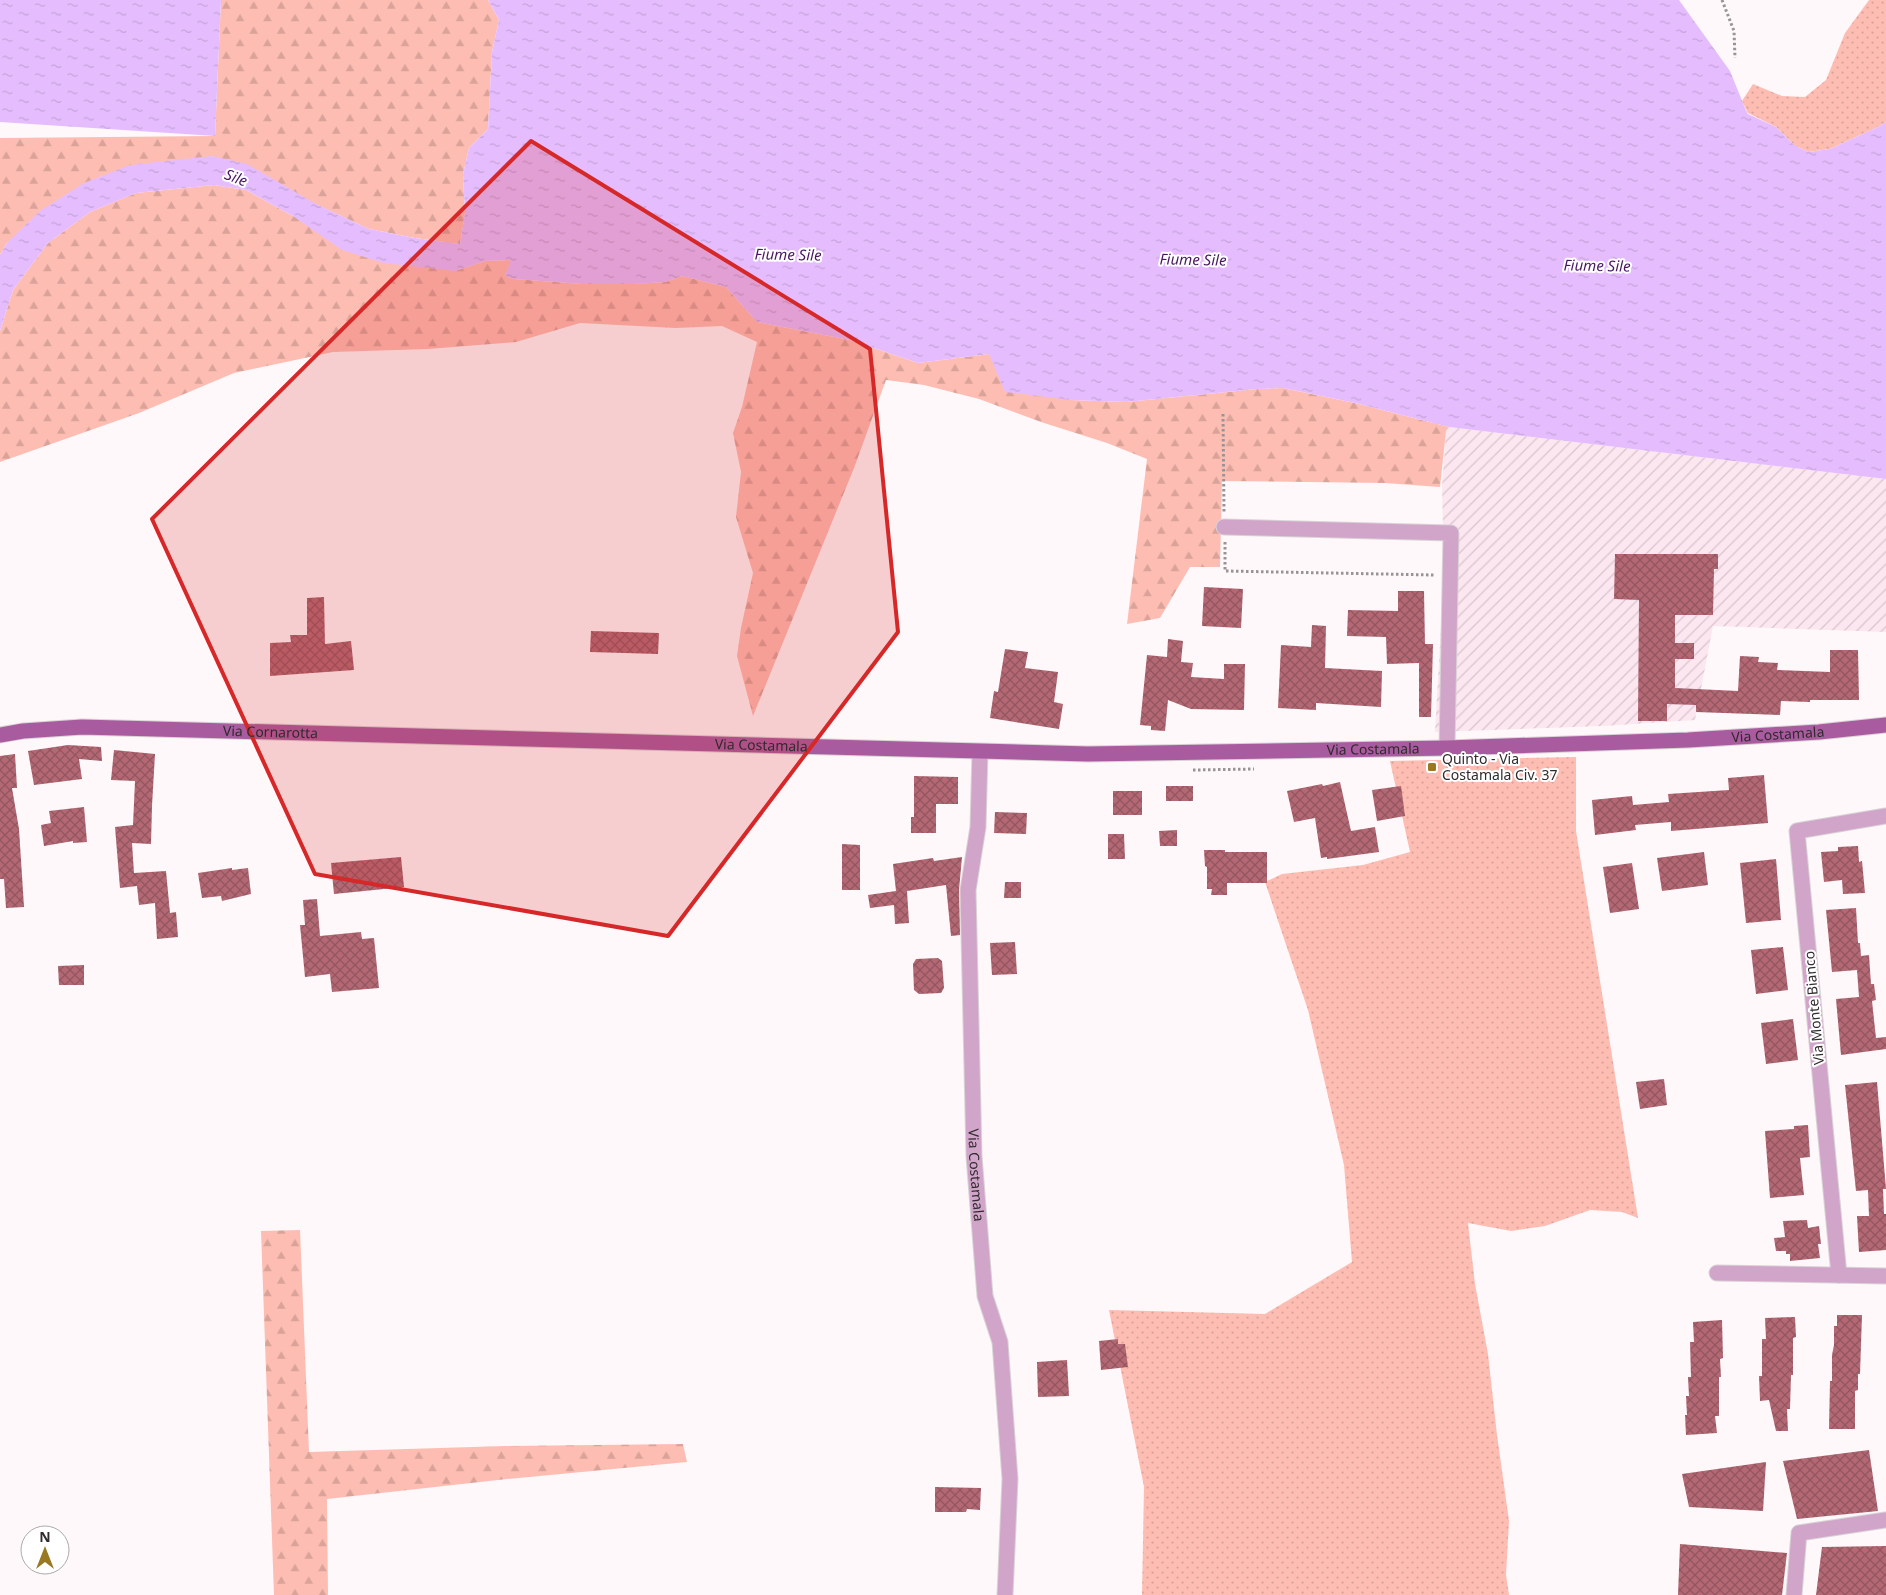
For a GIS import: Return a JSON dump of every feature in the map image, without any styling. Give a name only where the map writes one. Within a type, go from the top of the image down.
[{"type":"main road","name":"Via Costamala","points":[[543,739],[1088,754],[1447,748],[1688,740],[1819,732],[1886,725]]},
{"type":"main road","name":"Via Cornarotta","points":[[0,736],[23,731],[82,727],[543,739]]},
{"type":"street","points":[[1224,527],[1450,533],[1447,748]]},
{"type":"street","name":"Via Costamala","points":[[980,752],[978,827],[968,890],[974,1156],[985,1296],[1000,1342],[1010,1479],[1005,1595]]},
{"type":"street","name":"Via Monte Bianco","points":[[1839,1275],[1797,831],[1886,816]]},
{"type":"street","points":[[1717,1273],[1886,1276]]},
{"type":"street","points":[[1794,1595],[1799,1534],[1886,1520]]},
{"type":"path","points":[[1722,0],[1734,31],[1736,58]]},
{"type":"highlighted area","points":[[531,141],[870,349],[898,632],[668,936],[315,874],[152,519]]},
{"type":"shaded area","points":[[1449,427],[1886,479],[1886,632],[1713,626],[1695,720],[1603,726],[1435,732],[1444,573],[1442,487],[1446,431]]},
{"type":"green space","points":[[221,0],[488,0],[499,20],[492,52],[488,129],[469,148],[463,174],[465,213],[460,244],[369,229],[212,156],[7,243],[0,255],[0,138],[215,136]]},
{"type":"green space","points":[[1869,0],[1886,0],[1886,122],[1830,149],[1808,152],[1794,145],[1776,127],[1748,113],[1742,101],[1753,84],[1782,96],[1805,97],[1826,80],[1845,33]]},
{"type":"green space","points":[[214,185],[246,190],[293,216],[455,271],[485,261],[512,260],[505,276],[514,279],[582,284],[634,284],[665,282],[682,276],[726,287],[757,322],[850,340],[918,363],[989,354],[1071,400],[1126,402],[1283,388],[1355,403],[1449,427],[1446,431],[1440,487],[1385,483],[1222,481],[1220,567],[1190,567],[1160,618],[1127,624],[1147,459],[1107,443],[1041,422],[979,399],[924,385],[886,380],[854,468],[753,716],[737,656],[753,573],[736,517],[741,472],[733,433],[742,407],[757,342],[722,326],[676,328],[580,323],[516,342],[428,349],[333,352],[234,373],[139,413],[0,462],[0,331],[13,290],[48,243],[90,212],[136,193]]},
{"type":"green space","points":[[1576,757],[1576,831],[1638,1218],[1622,1212],[1590,1210],[1545,1226],[1511,1231],[1468,1223],[1475,1284],[1488,1354],[1509,1521],[1506,1575],[1509,1595],[1142,1595],[1144,1487],[1109,1310],[1265,1314],[1352,1262],[1344,1165],[1308,1010],[1265,882],[1282,874],[1363,865],[1410,852],[1390,761]]},
{"type":"green space","points":[[300,1230],[309,1452],[505,1446],[683,1444],[687,1462],[327,1499],[328,1595],[274,1595],[261,1231]]},
{"type":"water","points":[[0,0],[221,0],[215,136],[0,122]]},
{"type":"water","points":[[488,0],[1679,0],[1730,71],[1748,114],[1776,127],[1794,145],[1808,152],[1830,149],[1886,122],[1886,479],[1449,427],[1355,403],[1283,388],[1126,402],[1071,400],[1005,392],[989,354],[918,363],[850,340],[757,322],[726,287],[682,276],[665,282],[582,284],[514,279],[505,276],[511,260],[485,261],[455,271],[384,263],[342,250],[293,216],[246,190],[214,185],[136,193],[90,212],[48,243],[13,290],[0,331],[0,255],[7,243],[40,211],[84,183],[130,165],[212,156],[247,164],[316,204],[369,229],[460,244],[465,213],[463,174],[469,148],[488,129],[492,52],[499,20]]},
{"type":"building","points":[[1615,554],[1718,554],[1718,569],[1714,569],[1713,615],[1675,615],[1675,643],[1694,643],[1694,659],[1675,659],[1675,688],[1738,691],[1740,656],[1759,657],[1758,662],[1778,663],[1777,670],[1830,672],[1830,650],[1858,650],[1859,700],[1781,701],[1780,715],[1696,712],[1696,705],[1667,704],[1667,721],[1638,721],[1639,600],[1614,599]]},
{"type":"building","points":[[1204,587],[1243,589],[1241,628],[1202,626]]},
{"type":"building","points":[[1398,591],[1424,591],[1425,644],[1433,644],[1431,717],[1419,717],[1419,663],[1387,664],[1386,637],[1347,636],[1348,610],[1398,611]]},
{"type":"building","points":[[324,597],[325,644],[351,641],[354,670],[270,676],[270,643],[291,642],[290,635],[307,635],[307,598]]},
{"type":"building","points":[[1312,625],[1326,626],[1325,668],[1382,671],[1381,707],[1316,703],[1316,710],[1278,708],[1281,645],[1311,647]]},
{"type":"building","points":[[591,631],[659,633],[658,654],[590,652]]},
{"type":"building","points":[[1168,639],[1183,641],[1181,662],[1193,663],[1191,677],[1224,679],[1224,664],[1245,664],[1244,710],[1191,709],[1168,700],[1165,731],[1151,730],[1151,726],[1140,725],[1147,655],[1167,657]]},
{"type":"building","points":[[1005,649],[1028,652],[1025,668],[1058,672],[1054,702],[1063,704],[1059,729],[990,718],[994,691],[998,692]]},
{"type":"building","points":[[68,745],[101,747],[102,761],[79,759],[82,779],[34,785],[28,751]]},
{"type":"building","points":[[114,750],[155,754],[151,844],[132,843],[134,873],[166,871],[170,913],[176,912],[178,937],[157,939],[155,903],[139,905],[137,886],[120,888],[115,827],[133,825],[135,781],[111,780]]},
{"type":"building","points":[[15,754],[17,788],[12,788],[19,829],[24,907],[6,908],[4,879],[0,879],[0,756]]},
{"type":"building","points":[[1764,775],[1768,823],[1671,831],[1671,822],[1635,825],[1636,830],[1595,835],[1592,800],[1632,796],[1633,805],[1669,802],[1668,794],[1729,790],[1728,778]]},
{"type":"building","points":[[914,776],[958,777],[958,804],[936,804],[936,833],[911,833],[911,817],[914,817]]},
{"type":"building","points":[[1340,782],[1351,831],[1375,827],[1379,852],[1327,859],[1327,857],[1321,858],[1315,818],[1294,822],[1287,791]]},
{"type":"building","points":[[1166,786],[1193,786],[1193,801],[1166,801]]},
{"type":"building","points":[[1401,786],[1405,816],[1377,821],[1372,790]]},
{"type":"building","points":[[1113,791],[1142,791],[1142,815],[1113,815]]},
{"type":"building","points":[[84,807],[87,842],[73,843],[73,841],[44,846],[41,825],[51,823],[49,811]]},
{"type":"building","points":[[995,812],[1027,813],[1026,834],[994,833]]},
{"type":"building","points":[[1177,830],[1177,846],[1160,846],[1159,831]]},
{"type":"building","points":[[1108,834],[1124,834],[1125,859],[1108,859]]},
{"type":"building","points":[[842,844],[860,845],[860,890],[842,890]]},
{"type":"building","points":[[1858,846],[1859,862],[1862,861],[1865,893],[1843,894],[1842,880],[1824,882],[1821,852],[1838,851],[1838,847]]},
{"type":"building","points":[[1204,850],[1267,852],[1267,883],[1227,883],[1227,895],[1211,895],[1212,889],[1207,889],[1207,867],[1205,866]]},
{"type":"building","points":[[1704,852],[1708,885],[1662,891],[1657,858]]},
{"type":"building","points":[[401,857],[404,887],[334,894],[331,863]]},
{"type":"building","points":[[962,857],[959,890],[960,935],[951,936],[946,885],[907,891],[909,923],[895,924],[894,905],[870,908],[868,895],[896,891],[893,864],[933,858],[934,861]]},
{"type":"building","points":[[1776,859],[1781,920],[1746,923],[1740,863]]},
{"type":"building","points":[[1632,863],[1639,909],[1610,913],[1603,867]]},
{"type":"building","points":[[232,868],[232,870],[248,868],[251,894],[222,901],[221,896],[202,898],[198,873]]},
{"type":"building","points":[[1005,882],[1021,882],[1021,898],[1004,898]]},
{"type":"building","points":[[317,899],[320,936],[361,932],[362,939],[374,938],[379,988],[332,992],[330,974],[305,977],[300,925],[305,925],[303,900]]},
{"type":"building","points":[[1856,908],[1858,943],[1860,943],[1861,956],[1869,955],[1871,984],[1874,984],[1876,1000],[1872,1001],[1876,1038],[1886,1037],[1886,1049],[1841,1055],[1836,999],[1859,997],[1857,970],[1832,972],[1826,910]]},
{"type":"building","points":[[1015,942],[1017,974],[992,975],[990,943]]},
{"type":"building","points":[[1783,947],[1788,990],[1756,994],[1751,950]]},
{"type":"building","points":[[938,958],[942,961],[944,988],[941,993],[919,994],[914,990],[913,964],[916,959]]},
{"type":"building","points":[[84,965],[84,985],[59,985],[58,966]]},
{"type":"building","points":[[1793,1019],[1798,1060],[1766,1064],[1761,1023]]},
{"type":"building","points":[[1664,1079],[1667,1105],[1640,1109],[1636,1082]]},
{"type":"building","points":[[1877,1082],[1886,1189],[1883,1189],[1884,1214],[1886,1214],[1886,1250],[1859,1252],[1857,1216],[1869,1216],[1868,1190],[1856,1191],[1845,1085]]},
{"type":"building","points":[[1808,1125],[1810,1157],[1800,1158],[1804,1195],[1770,1198],[1765,1131],[1794,1129],[1794,1126]]},
{"type":"building","points":[[1807,1220],[1808,1228],[1819,1226],[1821,1244],[1818,1244],[1820,1258],[1790,1261],[1790,1254],[1786,1254],[1786,1251],[1776,1251],[1774,1238],[1785,1237],[1783,1221]]},
{"type":"building","points":[[1837,1315],[1862,1315],[1860,1374],[1858,1374],[1858,1390],[1855,1391],[1855,1429],[1829,1429],[1830,1381],[1832,1381],[1834,1326],[1837,1326]]},
{"type":"building","points":[[1795,1317],[1796,1337],[1793,1338],[1793,1375],[1791,1375],[1790,1409],[1787,1409],[1788,1431],[1776,1431],[1769,1400],[1760,1401],[1759,1376],[1762,1376],[1762,1339],[1766,1339],[1765,1318]]},
{"type":"building","points":[[1722,1320],[1723,1358],[1720,1359],[1719,1416],[1715,1416],[1717,1433],[1686,1435],[1686,1396],[1689,1396],[1688,1377],[1691,1377],[1690,1342],[1694,1342],[1693,1322]]},
{"type":"building","points":[[1118,1339],[1118,1344],[1125,1344],[1128,1367],[1101,1370],[1099,1341]]},
{"type":"building","points":[[1067,1360],[1069,1396],[1038,1397],[1037,1362]]},
{"type":"building","points":[[1869,1450],[1878,1511],[1797,1519],[1783,1461]]},
{"type":"building","points":[[1766,1462],[1763,1511],[1689,1507],[1682,1474]]},
{"type":"building","points":[[935,1487],[981,1488],[980,1510],[967,1509],[966,1512],[935,1512]]},
{"type":"building","points":[[1680,1544],[1787,1553],[1782,1595],[1678,1595]]},
{"type":"building","points":[[1886,1546],[1886,1595],[1816,1595],[1822,1547]]},
{"type":"place","name":"Quinto - Via Costamala Civ. 37","points":[[1432,767]]},
{"type":"water label","name":"Sile","points":[[236,178]]},
{"type":"water label","name":"Fiume Sile","points":[[788,255]]},
{"type":"water label","name":"Fiume Sile","points":[[1193,260]]},
{"type":"water label","name":"Fiume Sile","points":[[1597,266]]}]
